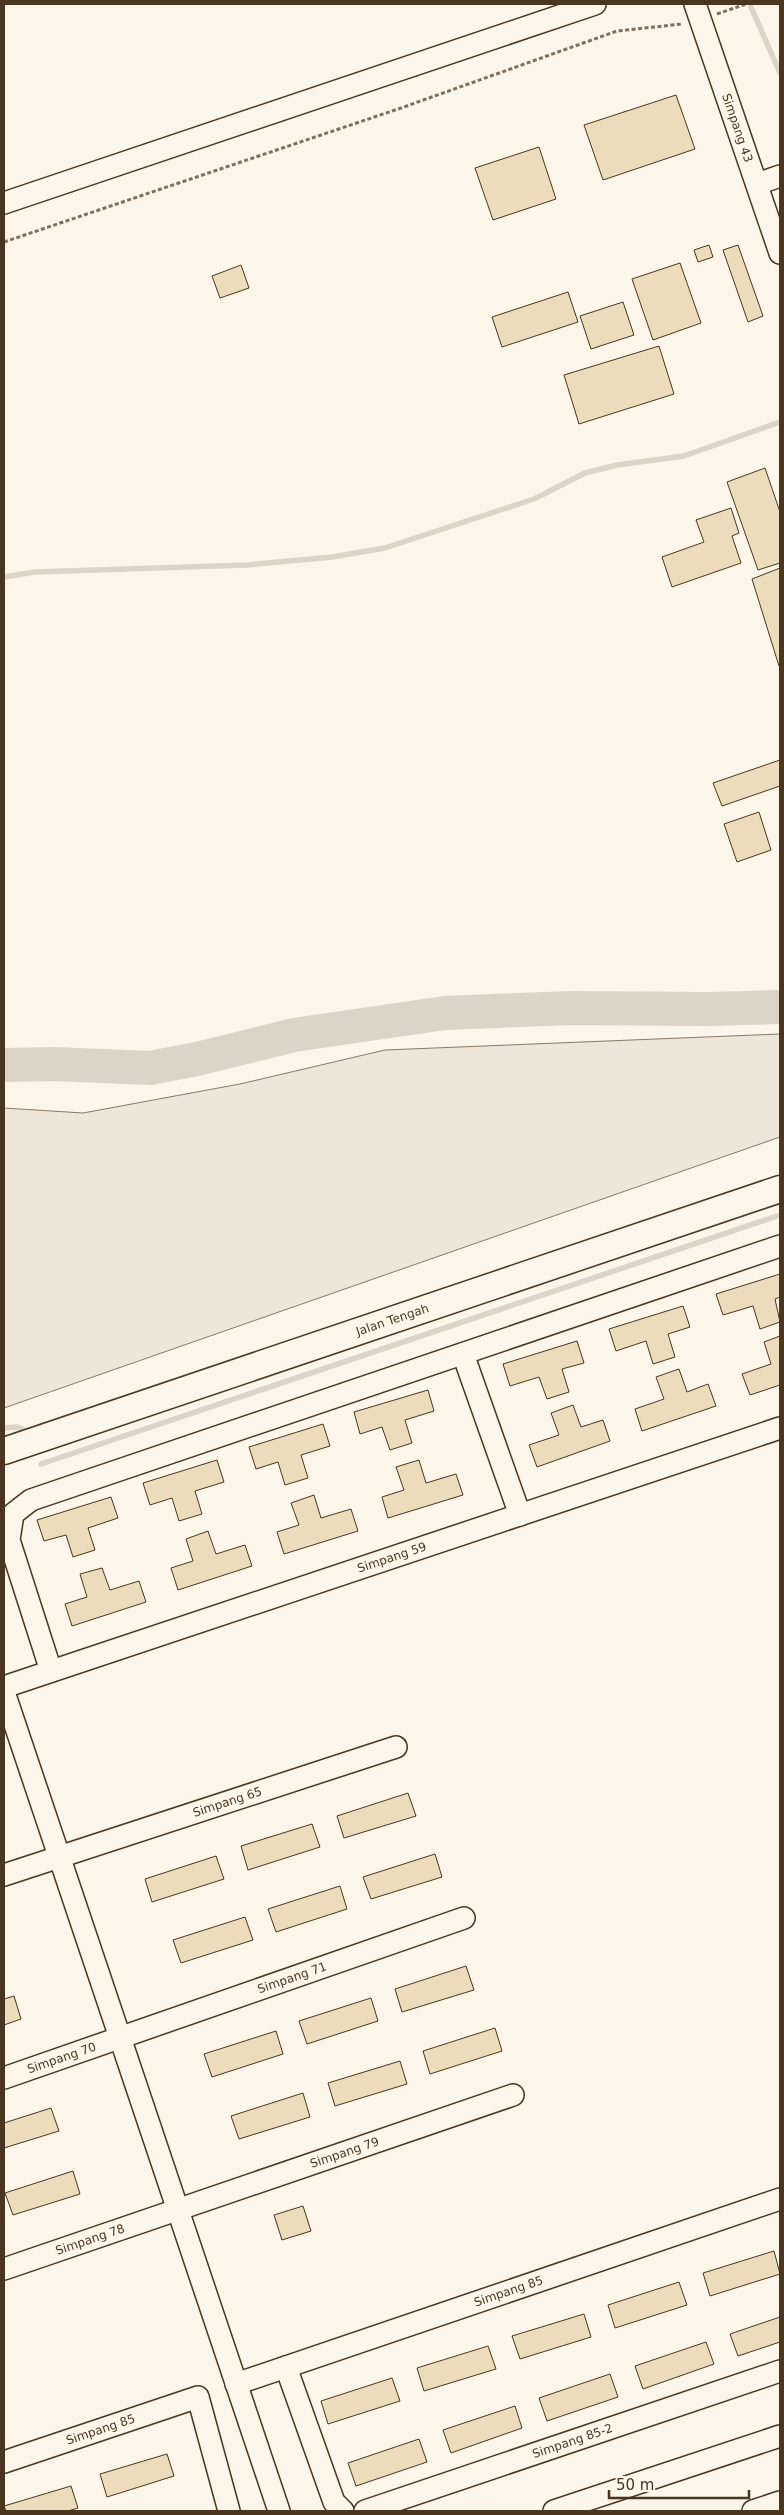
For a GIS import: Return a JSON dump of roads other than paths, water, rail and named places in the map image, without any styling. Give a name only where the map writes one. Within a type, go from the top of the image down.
[{"type":"main road","name":"Jalan Tengah","points":[[4,1451],[780,1189]]},
{"type":"street","points":[[4,203],[595,4]]},
{"type":"street","name":"Simpang 43","points":[[698,12],[780,253]]},
{"type":"street","points":[[757,184],[780,176]]},
{"type":"street","points":[[51,1672],[9,1540],[13,1514],[31,1500],[780,1246]]},
{"type":"street","points":[[463,1354],[520,1515]]},
{"type":"street","name":"Simpang 59","points":[[4,1687],[780,1428]]},
{"type":"street","points":[[4,1692],[279,2511]]},
{"type":"street","name":"Simpang 65","points":[[4,1876],[396,1747]]},
{"type":"street","name":"Simpang 71","points":[[120,2038],[464,1918]]},
{"type":"street","name":"Simpang 70","points":[[4,2078],[120,2038]]},
{"type":"street","name":"Simpang 79","points":[[178,2210],[513,2095]]},
{"type":"street","name":"Simpang 85","points":[[236,2384],[780,2199]]},
{"type":"street","name":"Simpang 78","points":[[4,2269],[178,2210]]},
{"type":"street","points":[[286,2367],[334,2502],[343,2511]]},
{"type":"street","name":"Simpang 85-2","points":[[365,2511],[780,2371]]},
{"type":"street","name":"Simpang 85","points":[[4,2462],[198,2397],[229,2511]]},
{"type":"street","points":[[554,2511],[780,2436]]},
{"type":"street","points":[[753,2511],[780,2502]]},
{"type":"waterway","points":[[751,7],[780,73]]},
{"type":"waterway","points":[[4,577],[35,572],[247,565],[332,557],[385,548],[534,499],[585,473],[617,465],[684,456],[780,422]]},
{"type":"waterway","points":[[4,1065],[54,1064],[150,1068],[197,1059],[294,1035],[445,1013],[569,1008],[709,1009],[780,1007]]},
{"type":"waterway","points":[[41,1464],[780,1215]]},
{"type":"waterway","points":[[4,1428],[17,1427],[22,1429]]}]
